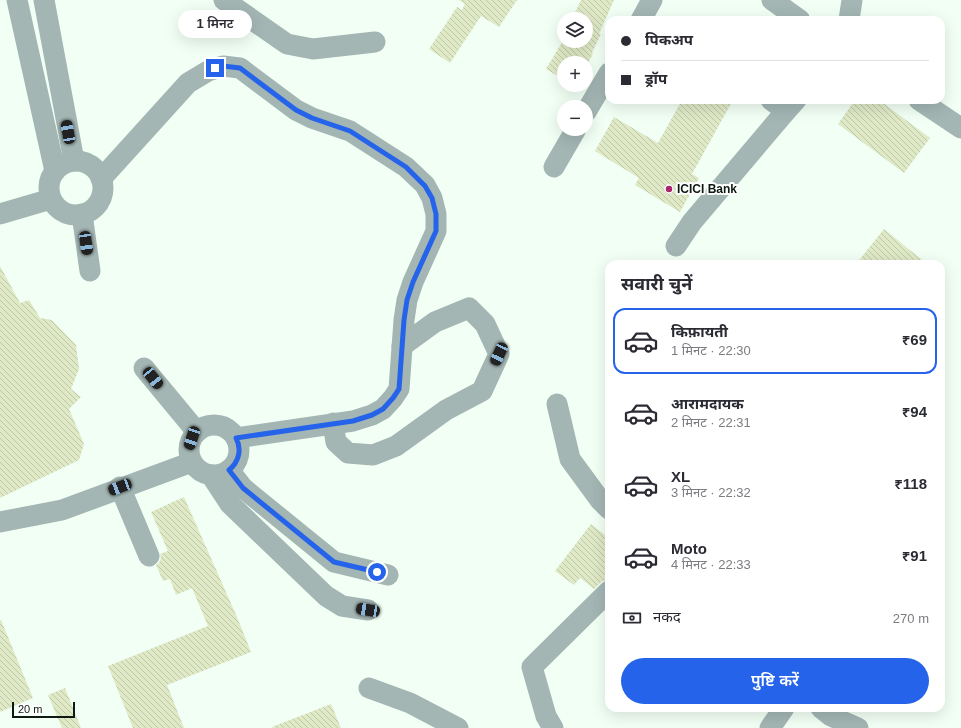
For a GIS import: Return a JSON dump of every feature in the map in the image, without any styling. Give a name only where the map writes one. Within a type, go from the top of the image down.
[{"type":"street","points":[[17,0],[55,171]]},
{"type":"street","points":[[44,0],[74,160]]},
{"type":"street","points":[[224,0],[287,44],[314,49],[375,42]]},
{"type":"street","points":[[643,16],[652,0]]},
{"type":"street","points":[[772,0],[794,16]]},
{"type":"street","points":[[850,16],[852,0]]},
{"type":"street","points":[[102,178],[188,84],[208,71],[223,66],[240,68],[296,110],[312,118],[350,131],[406,167],[425,186],[432,198],[436,214],[436,231],[413,282],[407,300],[399,389],[393,398],[383,409],[372,415],[353,421],[236,438]]},
{"type":"street","points":[[593,100],[605,80]]},
{"type":"street","points":[[676,246],[692,222],[784,104]]},
{"type":"street","points":[[925,104],[961,128]]},
{"type":"street","points":[[554,167],[572,136]]},
{"type":"street","points":[[74,160],[90,164],[97,170],[102,178],[103,188],[102,197],[97,205],[90,211],[73,215],[64,212],[56,206],[51,199],[49,191],[52,174],[65,163],[74,160]]},
{"type":"street","points":[[0,214],[51,199]]},
{"type":"street","points":[[82,214],[90,271]]},
{"type":"street","points":[[333,423],[336,442],[348,453],[373,455],[396,446],[446,410],[482,391],[499,354],[485,324],[469,308],[435,322],[402,346]]},
{"type":"street","points":[[144,368],[197,432]]},
{"type":"street","points":[[557,404],[570,459],[605,505]]},
{"type":"street","points":[[220,425],[228,428],[235,434],[236,438],[240,451],[238,460],[233,467],[220,472],[204,473],[192,462],[190,446],[192,438],[203,427],[220,425]]},
{"type":"street","points":[[0,522],[62,510],[120,487],[192,462]]},
{"type":"street","points":[[220,472],[243,488],[334,562],[388,575]]},
{"type":"street","points":[[220,472],[230,504],[326,596],[342,606],[368,610]]},
{"type":"street","points":[[120,487],[149,556]]},
{"type":"street","points":[[320,590],[334,562]]},
{"type":"street","points":[[553,728],[546,716],[532,667],[605,595]]},
{"type":"street","points":[[369,688],[410,703],[458,728]]},
{"type":"street","points":[[770,728],[781,712]]},
{"type":"street","points":[[826,712],[831,716],[858,728]]},
{"type":"building","points":[[459,0],[517,0],[499,27],[481,16],[450,63],[429,49],[457,7],[462,10],[465,4]]},
{"type":"building","points":[[581,0],[614,0],[607,16],[605,16],[605,20],[599,34],[601,34],[592,56],[557,56],[557,76],[546,69],[559,48],[593,48],[593,12],[575,12]]},
{"type":"building","points":[[680,104],[731,104],[692,174],[699,178],[680,212],[635,185],[639,178],[595,151],[614,117],[658,143]]},
{"type":"building","points":[[852,104],[884,104],[930,138],[904,173],[838,124]]},
{"type":"building","points":[[884,229],[922,260],[859,260]]},
{"type":"building","points":[[0,266],[20,303],[29,300],[40,318],[52,320],[76,345],[79,369],[71,389],[81,397],[69,409],[84,444],[79,460],[0,498]]},
{"type":"building","points":[[184,497],[251,652],[167,685],[184,728],[133,728],[108,666],[208,626],[192,588],[176,595],[170,579],[163,581],[156,565],[159,563],[161,558],[160,554],[168,551],[151,512]]},
{"type":"building","points":[[591,524],[605,535],[605,580],[601,582],[594,589],[580,578],[574,585],[555,571]]},
{"type":"building","points":[[0,620],[33,698],[0,712]]},
{"type":"building","points":[[65,688],[81,728],[62,728],[48,695]]},
{"type":"building","points":[[331,704],[341,728],[272,727]]},
{"type":"place","name":"ICICI Bank","points":[[669,189]]},
{"type":"route","points":[[215,68],[223,66],[240,68],[296,110],[312,118],[350,131],[406,167],[425,186],[432,198],[436,214],[436,231],[413,282],[407,300],[399,389],[393,398],[383,409],[372,415],[353,421],[236,438],[240,451],[238,460],[229,470],[243,488],[334,562],[377,572]]}]
